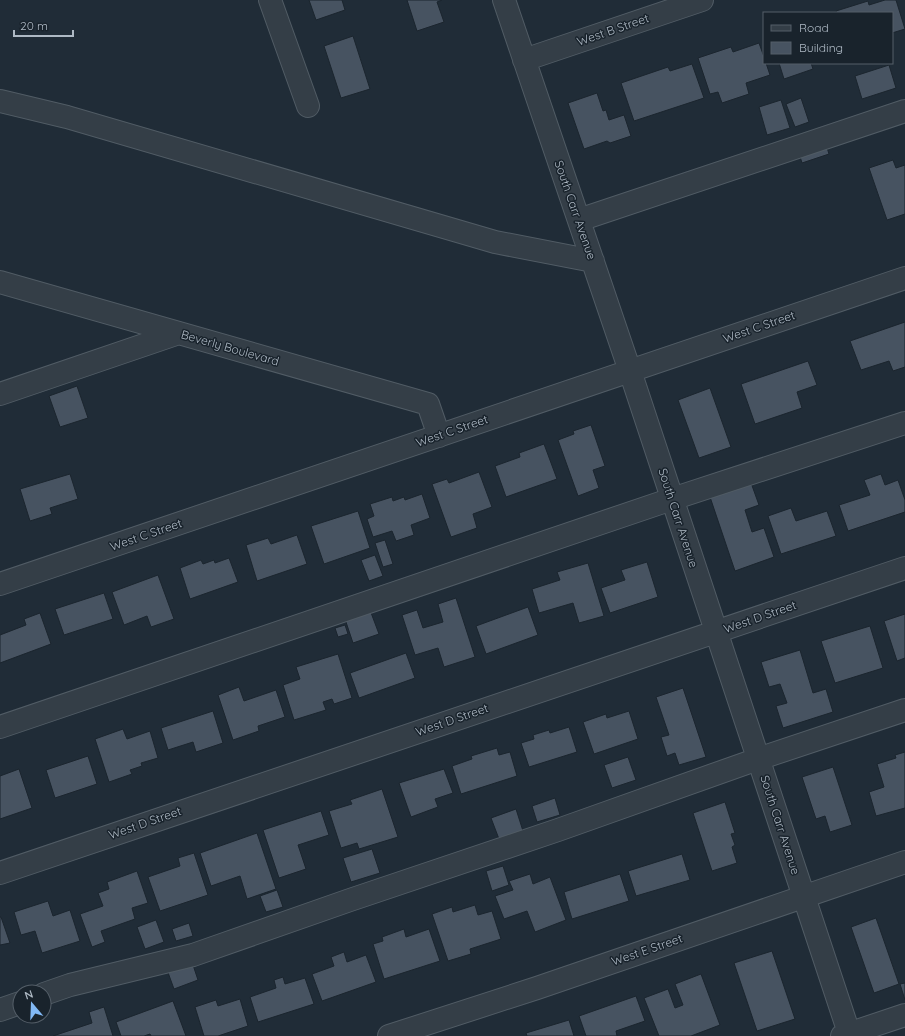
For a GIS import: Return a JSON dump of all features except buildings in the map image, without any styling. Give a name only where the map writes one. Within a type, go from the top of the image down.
[{"type":"street","points":[[270,0],[308,106]]},
{"type":"street","name":"South Carr Avenue","points":[[504,0],[630,371],[804,896],[847,1035]]},
{"type":"street","name":"West B Street","points":[[524,60],[702,0]]},
{"type":"street","points":[[0,101],[67,117],[495,242],[593,261]]},
{"type":"street","points":[[579,220],[905,111]]},
{"type":"street","name":"West C Street","points":[[0,584],[905,278]]},
{"type":"street","name":"Beverly Boulevard","points":[[0,282],[428,404],[439,436]]},
{"type":"street","points":[[0,394],[179,333]]},
{"type":"street","points":[[0,727],[672,499],[905,423]]},
{"type":"street","name":"West D Street","points":[[0,873],[905,568]]},
{"type":"street","points":[[52,991],[70,985],[193,954],[558,830],[758,759],[905,710]]},
{"type":"street","name":"West E Street","points":[[389,1036],[536,988],[905,862]]},
{"type":"street","points":[[0,1010],[12,1006]]},
{"type":"street","points":[[847,1035],[905,1015]]}]
